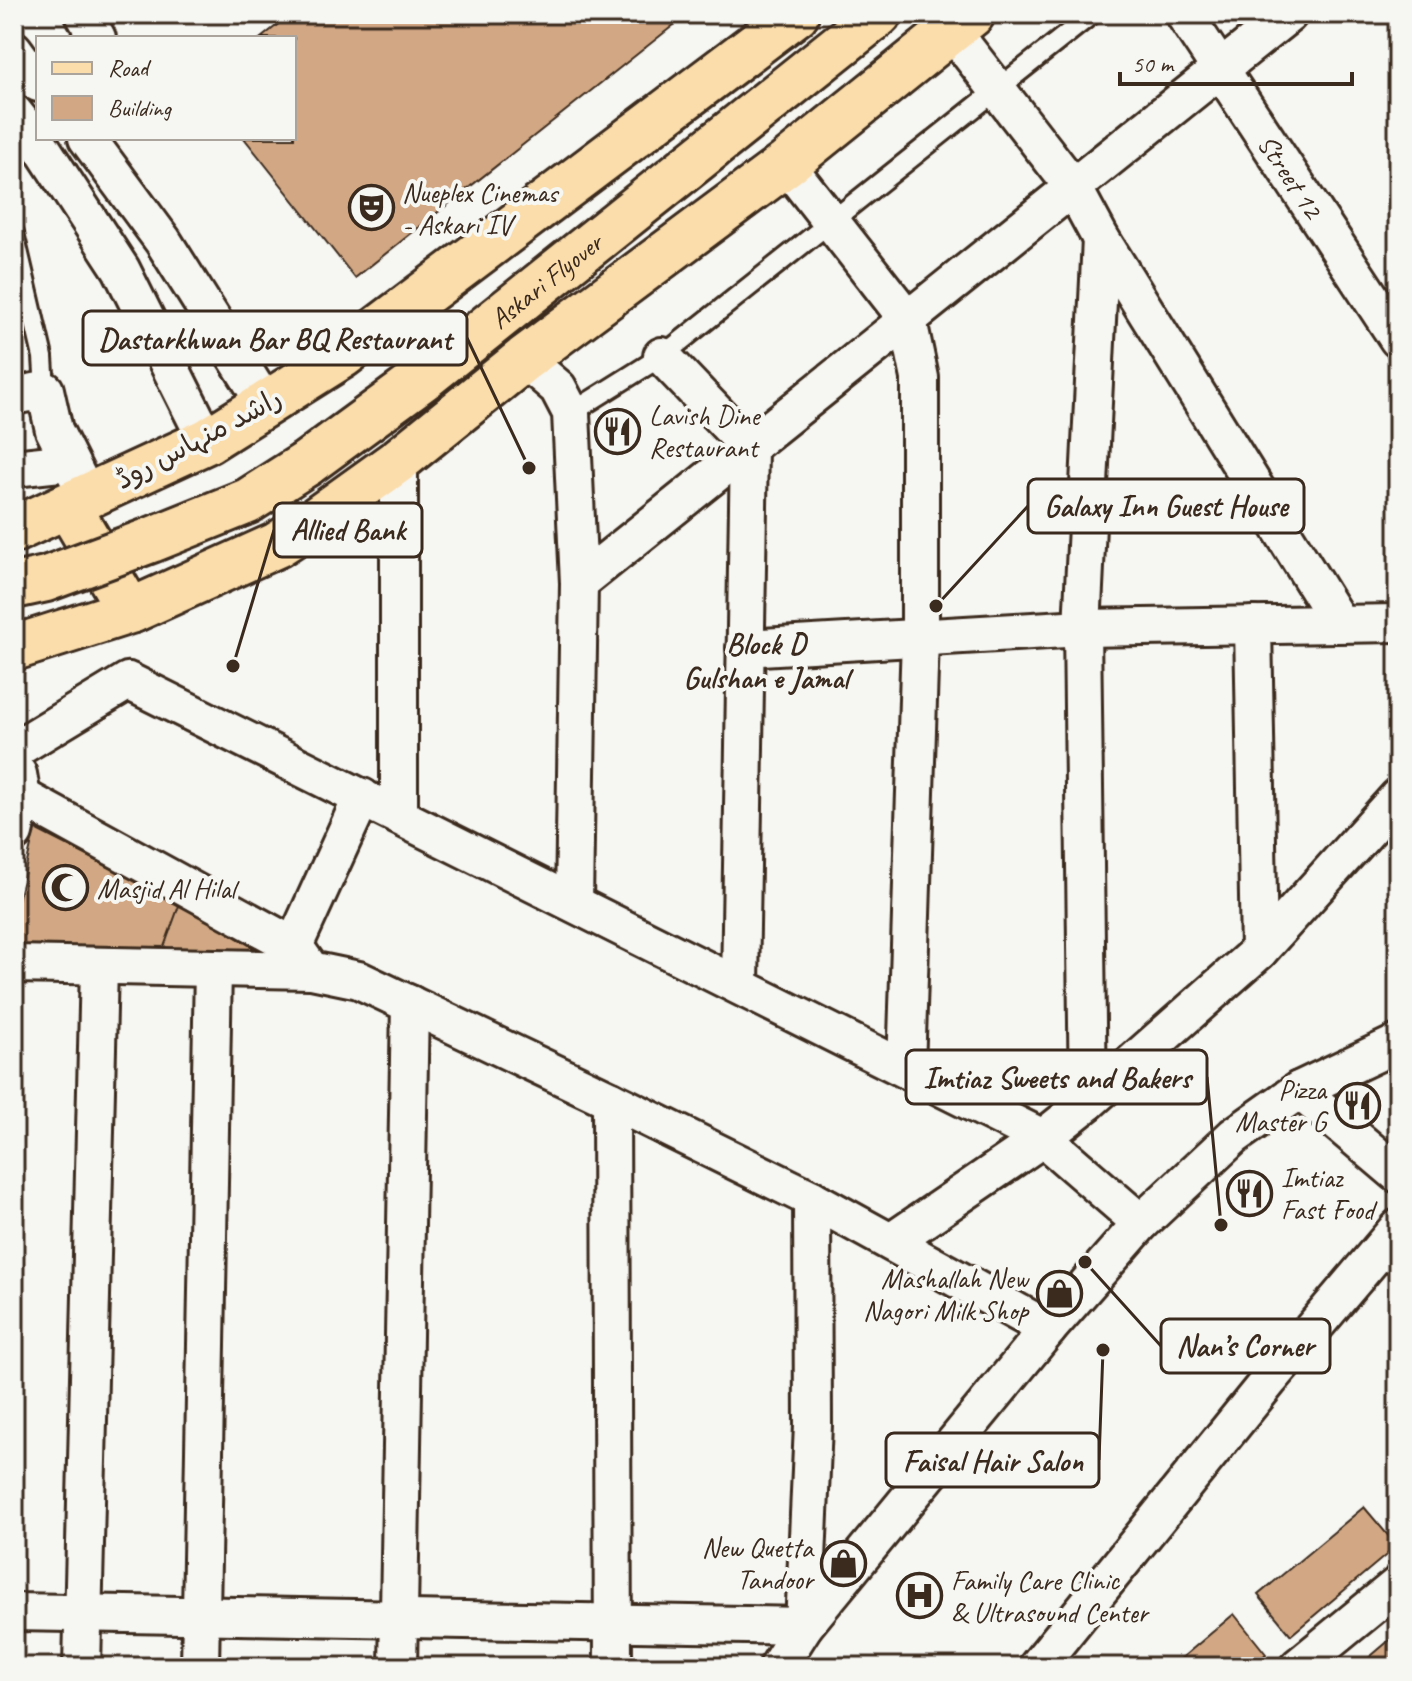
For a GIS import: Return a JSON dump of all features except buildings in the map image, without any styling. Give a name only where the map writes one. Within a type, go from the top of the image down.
[{"type":"main road","name":"راشد منہاس روڈ","points":[[14,530],[74,488],[207,441],[342,356],[796,14]]},
{"type":"main road","name":"Askari Flyover","points":[[14,586],[46,579],[248,501],[306,464],[426,376],[879,14]]},
{"type":"main road","points":[[14,648],[133,610],[277,545],[399,460],[524,359],[786,164],[962,22]]},
{"type":"main road","points":[[74,488],[124,601],[133,610]]},
{"type":"street","points":[[84,14],[96,36]]},
{"type":"street","name":"Street 12","points":[[1184,14],[1398,339]]},
{"type":"street","points":[[579,583],[1289,14]]},
{"type":"street","points":[[962,22],[998,91],[1073,187],[1101,239],[1339,623]]},
{"type":"street","points":[[14,50],[36,80]]},
{"type":"street","points":[[14,113],[36,131]]},
{"type":"street","points":[[88,140],[163,241],[266,405]]},
{"type":"street","points":[[50,143],[121,269],[207,441]]},
{"type":"street","points":[[786,164],[908,320],[920,378],[920,638],[906,1069]]},
{"type":"street","points":[[1088,1102],[1082,628],[1101,239]]},
{"type":"street","points":[[121,269],[163,241]]},
{"type":"street","points":[[662,356],[749,447],[740,986]]},
{"type":"street","points":[[524,359],[558,388],[571,413],[579,583],[574,903]]},
{"type":"street","points":[[30,393],[54,430],[74,488]]},
{"type":"street","points":[[399,460],[399,815]]},
{"type":"street","points":[[14,468],[74,488]]},
{"type":"street","points":[[745,648],[1082,628],[1398,623]]},
{"type":"street","points":[[1253,625],[1259,951]]},
{"type":"street","points":[[14,833],[22,797],[14,748],[128,681],[1043,1138],[1141,1223]]},
{"type":"street","points":[[22,797],[302,958],[410,1004],[812,1199],[1048,1329]]},
{"type":"street","points":[[302,958],[362,797]]},
{"type":"street","points":[[891,1242],[1043,1138],[1088,1102],[1259,951],[1398,797]]},
{"type":"street","points":[[14,964],[213,968],[302,958]]},
{"type":"street","points":[[82,1667],[99,966]]},
{"type":"street","points":[[200,1667],[213,968]]},
{"type":"street","points":[[398,1667],[410,1004]]},
{"type":"street","points":[[778,1667],[804,1626],[1048,1329],[1141,1223],[1234,1136],[1299,1090],[1398,1043]]},
{"type":"street","points":[[1299,1090],[1398,1174]]},
{"type":"street","points":[[611,1100],[613,1667]]},
{"type":"street","points":[[804,1626],[813,1425],[812,1199]]},
{"type":"street","points":[[1037,1667],[1270,1379],[1398,1228]]},
{"type":"street","points":[[1298,1667],[1398,1585]]},
{"type":"street","points":[[14,1612],[804,1626]]},
{"type":"lane","points":[[571,413],[662,356],[1092,14]]},
{"type":"lane","points":[[14,233],[43,357],[30,393]]},
{"type":"place","name":"Nueplex Cinemas - Askari IV","points":[[371,208]]},
{"type":"place","name":"Lavish Dine Restaurant","points":[[618,431]]},
{"type":"place","name":"Dastarkhwan Bar BQ Restaurant","points":[[529,468]]},
{"type":"place","name":"Galaxy Inn Guest House","points":[[936,606]]},
{"type":"place","name":"Allied Bank","points":[[233,666]]},
{"type":"place","name":"Masjid Al Hilal","points":[[66,888]]},
{"type":"place","name":"Pizza Master G","points":[[1357,1105]]},
{"type":"place","name":"Imtiaz Fast Food","points":[[1250,1193]]},
{"type":"place","name":"Imtiaz Sweets and Bakers","points":[[1221,1225]]},
{"type":"place","name":"Nan’s Corner","points":[[1085,1262]]},
{"type":"place","name":"Mashallah New Nagori Milk Shop","points":[[1059,1294]]},
{"type":"place","name":"Faisal Hair Salon","points":[[1103,1350]]},
{"type":"place","name":"New Quetta Tandoor","points":[[844,1563]]},
{"type":"place","name":"Family Care Clinic & Ultrasound Center","points":[[920,1596]]},
{"type":"district","name":"Block D Gulshan e Jamal","points":[[766,661]]}]
